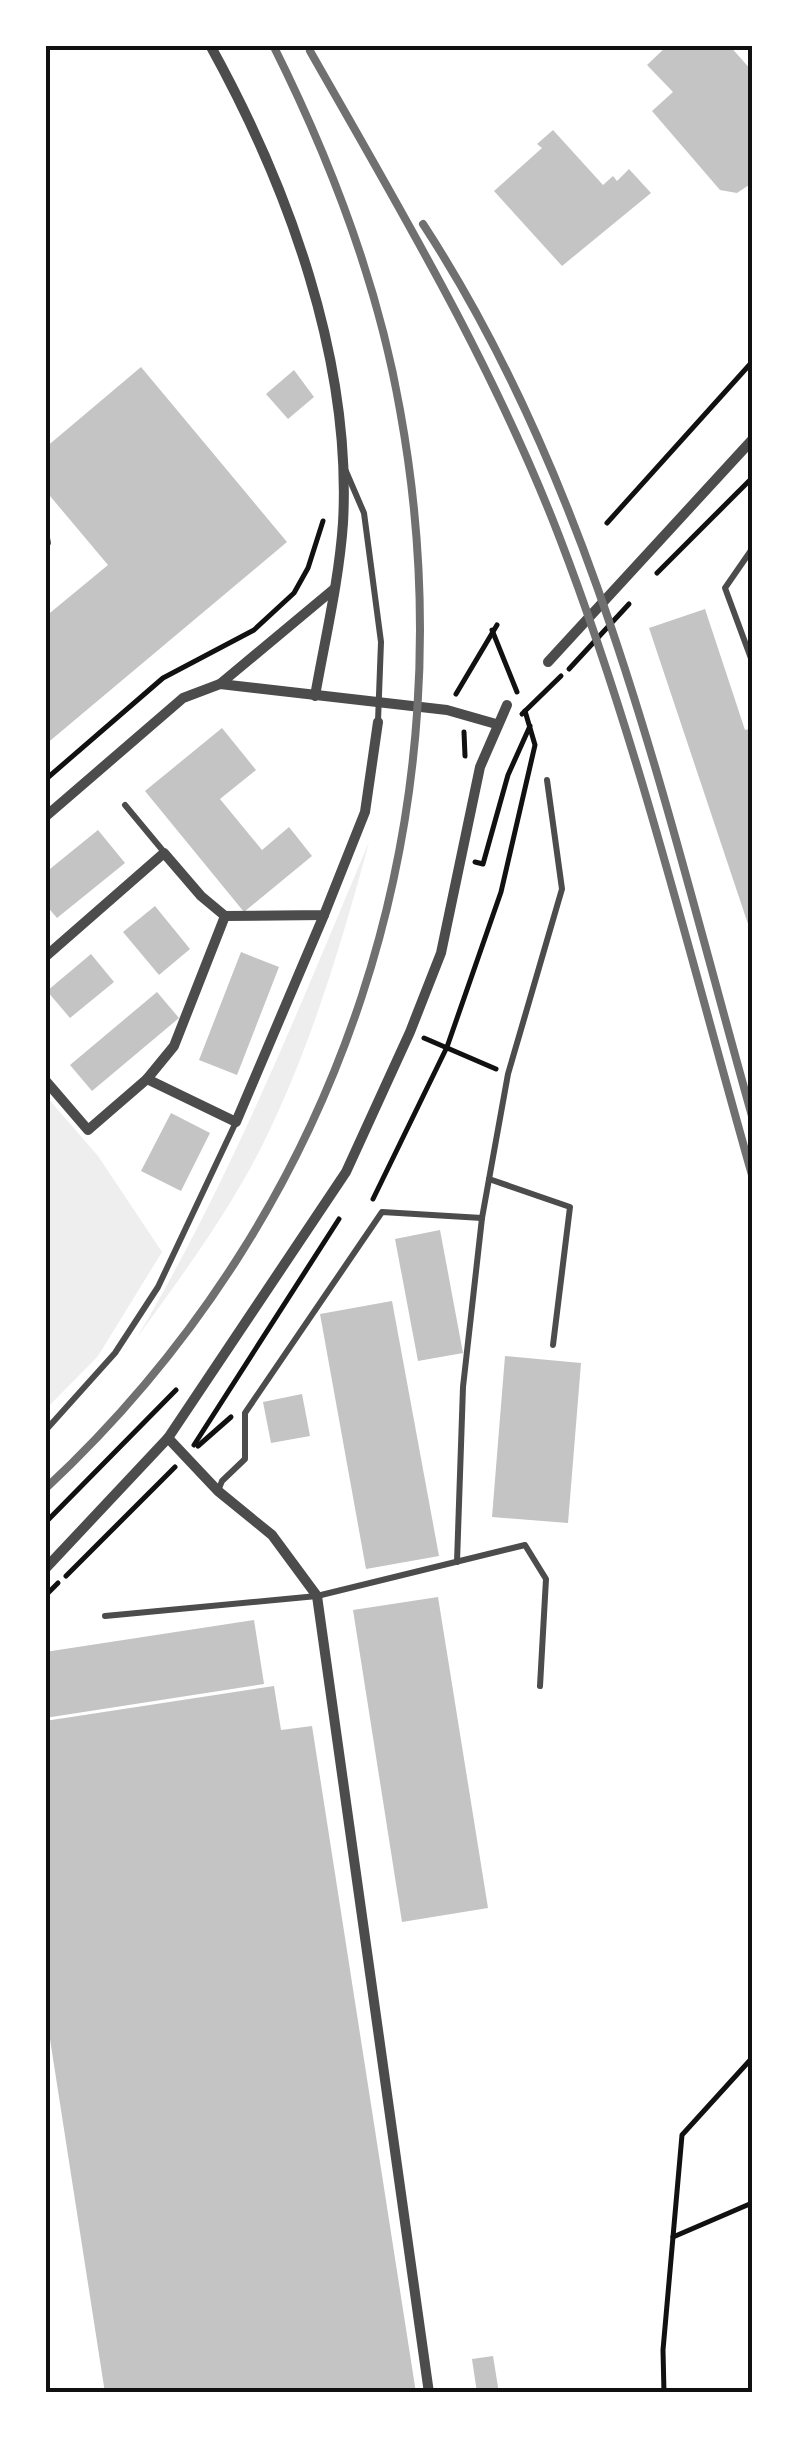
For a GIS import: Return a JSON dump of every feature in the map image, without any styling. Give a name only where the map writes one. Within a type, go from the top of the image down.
[{"type":"street","points":[[210,45],[268,162],[303,255],[328,350],[343,464],[342,524],[316,696]]},
{"type":"street","points":[[548,662],[752,440]]},
{"type":"street","points":[[45,817],[183,698],[220,684],[334,588]]},
{"type":"street","points":[[220,684],[447,710],[496,724]]},
{"type":"street","points":[[45,1569],[168,1438],[346,1172],[410,1032],[440,953],[480,768],[506,705]]},
{"type":"street","points":[[146,1079],[236,1122],[365,812],[378,722]]},
{"type":"street","points":[[45,957],[164,853],[201,896],[225,916],[324,914]]},
{"type":"street","points":[[45,1080],[88,1130],[146,1079],[174,1046],[225,916]]},
{"type":"street","points":[[168,1438],[218,1491],[272,1535],[318,1596],[429,2393]]},
{"type":"lane","points":[[343,464],[364,513],[381,642],[378,722]]},
{"type":"lane","points":[[45,528],[45,549]]},
{"type":"lane","points":[[752,549],[725,588],[752,660]]},
{"type":"lane","points":[[457,1562],[464,1387],[482,1218],[508,1074],[562,889],[547,780]]},
{"type":"lane","points":[[125,805],[164,853]]},
{"type":"lane","points":[[45,1431],[115,1353],[158,1288],[236,1122]]},
{"type":"lane","points":[[489,1179],[570,1207],[554,1345]]},
{"type":"lane","points":[[218,1491],[245,1459],[245,1413],[382,1212],[482,1218]]},
{"type":"lane","points":[[105,1616],[318,1596],[525,1545],[546,1579],[540,1686]]},
{"type":"path","points":[[607,523],[752,362]]},
{"type":"path","points":[[45,780],[163,678],[254,630],[294,592],[308,568],[326,514]]},
{"type":"path","points":[[447,710],[494,628],[502,651]]},
{"type":"path","points":[[464,714],[465,758]]},
{"type":"path","points":[[463,858],[482,864],[508,775],[530,725],[535,745],[502,892],[447,1047],[508,1074]]},
{"type":"path","points":[[45,1523],[182,1382]]},
{"type":"path","points":[[45,1596],[187,1456]]},
{"type":"path","points":[[664,2393],[663,2350],[682,2135],[752,2058]]},
{"type":"path","points":[[672,2237],[752,2203]]},
{"type":"shaded area","points":[[369,842],[323,997],[262,1146],[219,1221],[136,1339],[232,1157]]},
{"type":"shaded area","points":[[45,1095],[98,1156],[162,1252],[98,1356],[45,1410]]},
{"type":"building","points":[[668,45],[729,45],[752,71],[752,189],[749,185],[737,193],[720,190],[652,111],[673,92],[647,65]]},
{"type":"building","points":[[553,130],[603,185],[613,176],[617,181],[629,169],[651,193],[562,266],[494,191],[542,148],[537,144]]},
{"type":"building","points":[[141,367],[287,542],[45,745],[45,617],[108,565],[45,490],[45,448]]},
{"type":"building","points":[[294,370],[314,397],[288,419],[266,394]]},
{"type":"building","points":[[705,609],[745,730],[752,728],[751,933],[649,628]]},
{"type":"building","points":[[222,728],[256,770],[220,799],[262,850],[289,827],[312,856],[244,912],[145,791]]},
{"type":"building","points":[[98,830],[125,863],[57,918],[45,904],[45,873]]},
{"type":"building","points":[[155,906],[190,949],[159,975],[123,932]]},
{"type":"building","points":[[241,952],[279,967],[237,1075],[199,1060]]},
{"type":"building","points":[[91,954],[114,982],[70,1018],[47,991]]},
{"type":"building","points":[[157,992],[179,1018],[92,1091],[70,1065]]},
{"type":"building","points":[[171,1113],[210,1133],[181,1191],[141,1171]]},
{"type":"building","points":[[440,1230],[463,1353],[418,1361],[395,1239]]},
{"type":"building","points":[[392,1301],[439,1556],[366,1569],[320,1314]]},
{"type":"building","points":[[505,1356],[581,1363],[568,1523],[492,1517]]},
{"type":"building","points":[[302,1394],[310,1436],[271,1443],[263,1402]]},
{"type":"building","points":[[438,1597],[488,1908],[402,1922],[353,1610]]},
{"type":"building","points":[[254,1620],[264,1684],[45,1718],[45,1652]]},
{"type":"building","points":[[274,1686],[281,1730],[312,1726],[416,2393],[105,2393],[45,2007],[45,1721]]},
{"type":"building","points":[[493,2356],[499,2393],[477,2393],[472,2359]]},
{"type":"railway","points":[[45,1489],[149,1379],[237,1260],[308,1131],[362,996],[399,854],[417,709],[418,560],[400,410],[379,316],[350,223],[314,132],[273,45]]},
{"type":"railway","points":[[310,51],[475,350],[559,536],[639,773],[752,1175]]},
{"type":"railway","points":[[423,224],[484,327],[536,434],[581,544],[656,771],[752,1116]]}]
